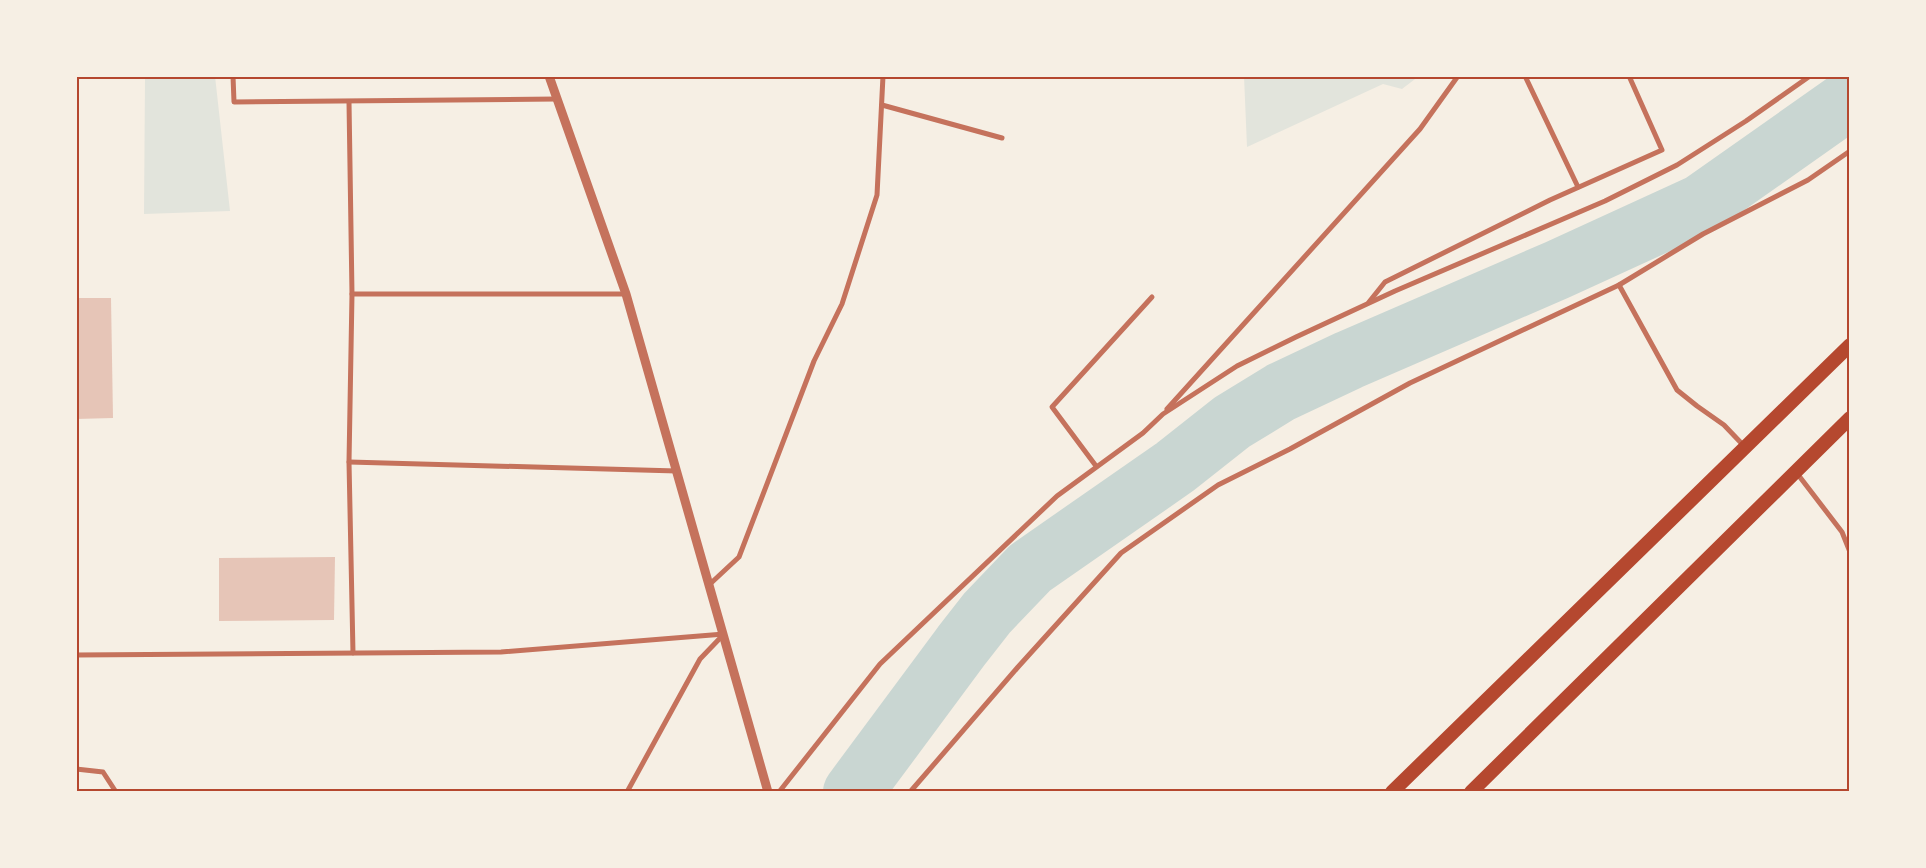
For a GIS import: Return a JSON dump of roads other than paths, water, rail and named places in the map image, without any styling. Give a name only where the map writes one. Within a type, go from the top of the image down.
[{"type":"highway","points":[[1392,792],[1850,345]]},
{"type":"highway","points":[[1471,792],[1850,418]]},
{"type":"street","points":[[233,76],[234,102],[557,99]]},
{"type":"street","points":[[549,76],[626,294],[677,471],[692,531],[710,584],[768,792]]},
{"type":"street","points":[[710,584],[739,556],[814,361],[842,304],[877,195],[883,76]]},
{"type":"street","points":[[779,792],[880,664],[1057,496],[1143,433],[1163,414],[1420,129],[1458,76]]},
{"type":"street","points":[[1525,76],[1578,188]]},
{"type":"street","points":[[1367,304],[1385,282],[1578,188],[1662,150],[1629,76]]},
{"type":"street","points":[[1163,414],[1238,366],[1367,304],[1605,201],[1677,165],[1746,121],[1810,76]]},
{"type":"street","points":[[349,102],[352,294],[349,462],[353,653]]},
{"type":"street","points":[[882,106],[1002,138]]},
{"type":"street","points":[[910,792],[1018,667],[1121,553],[1218,485],[1290,449],[1410,383],[1619,285],[1703,234],[1808,180],[1850,151]]},
{"type":"street","points":[[1619,285],[1677,390],[1724,425],[1745,447]]},
{"type":"street","points":[[352,294],[626,294]]},
{"type":"street","points":[[1096,466],[1052,407],[1152,297]]},
{"type":"street","points":[[349,462],[677,471]]},
{"type":"street","points":[[1795,471],[1842,532],[1850,552]]},
{"type":"street","points":[[76,655],[501,652],[724,634]]},
{"type":"street","points":[[627,792],[700,659],[724,634]]},
{"type":"street","points":[[76,769],[103,772],[116,792]]},
{"type":"waterway","points":[[853,792],[987,613],[1030,568],[1175,467],[1232,422],[1281,392],[1349,360],[1557,270],[1701,204],[1850,99]]}]
